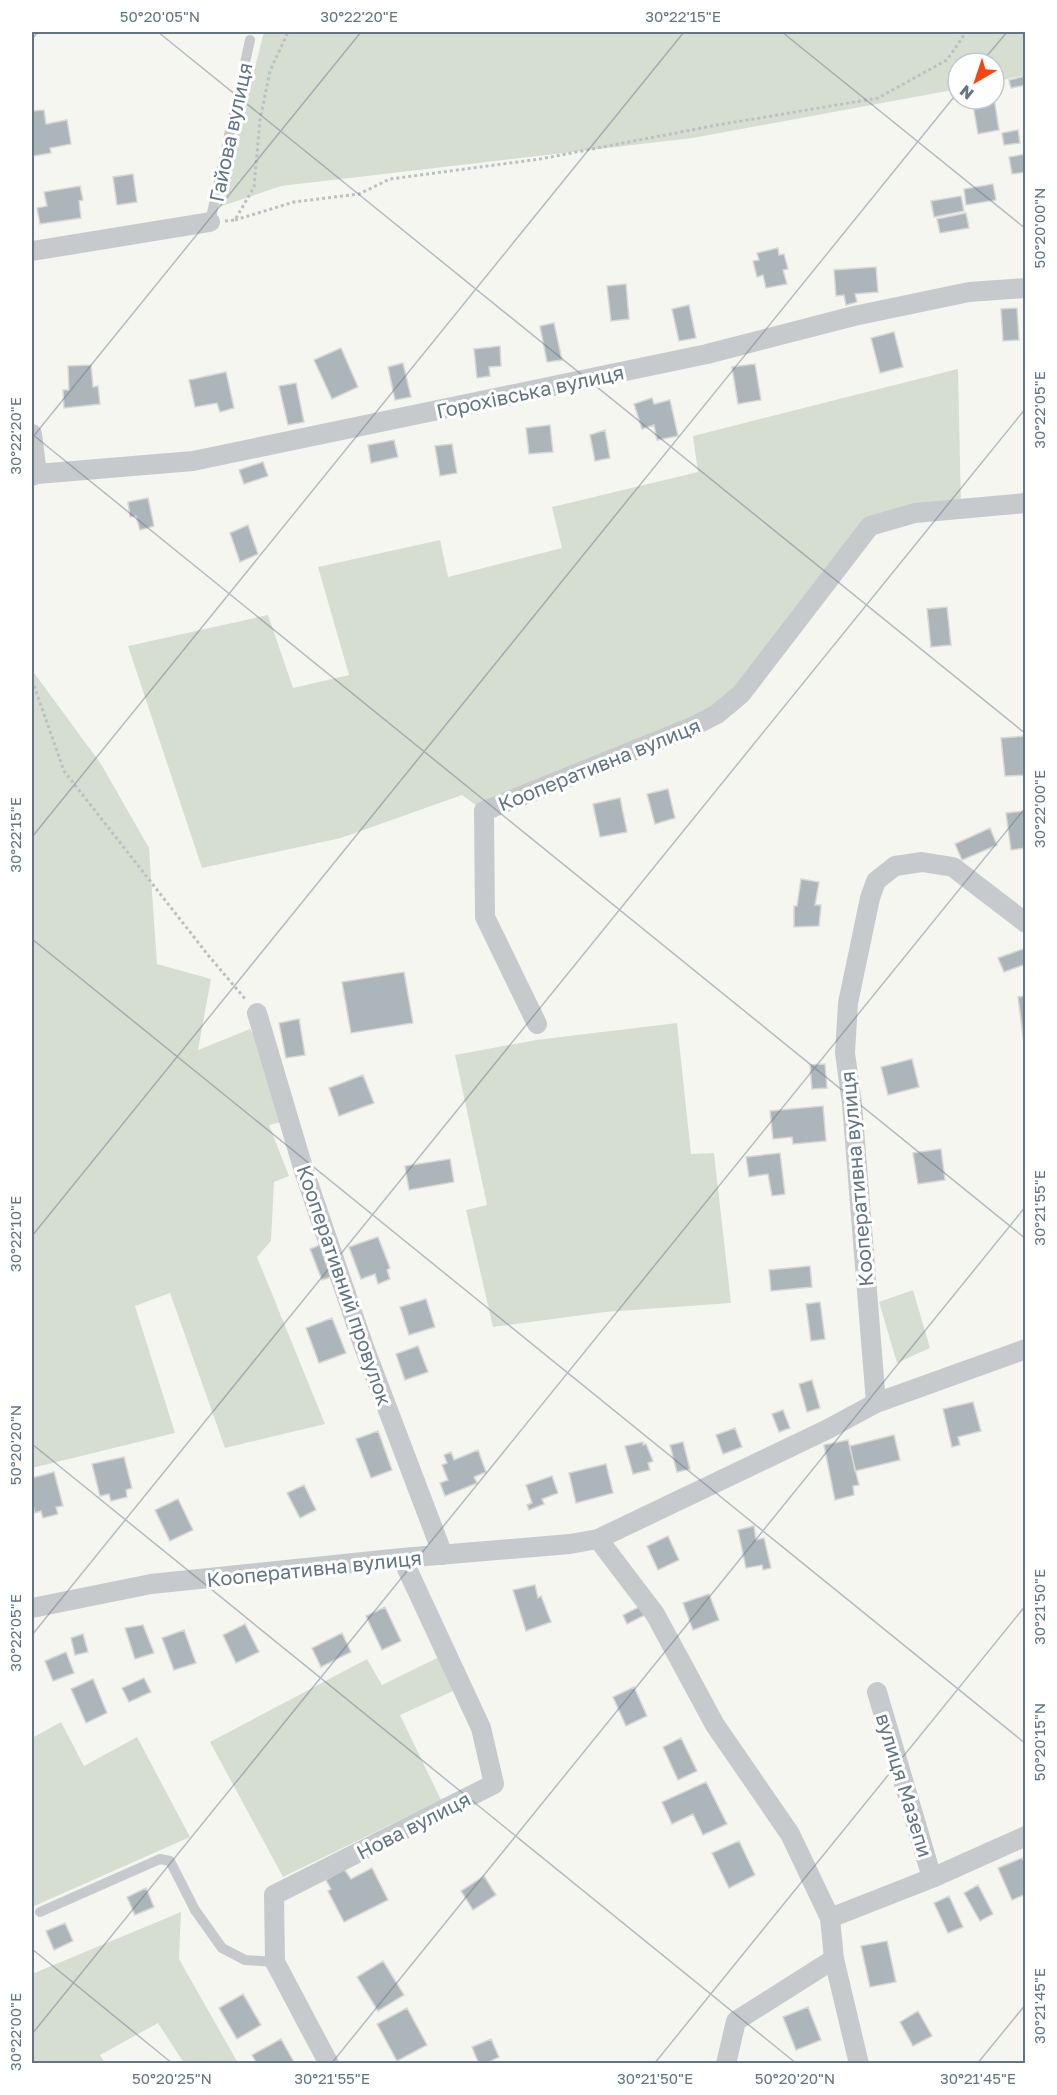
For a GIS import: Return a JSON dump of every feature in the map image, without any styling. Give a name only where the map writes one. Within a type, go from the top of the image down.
[{"type":"street","name":"Гайова вулиця","points":[[32,251],[210,222]]},
{"type":"street","name":"Горохівська вулиця","points":[[34,475],[193,461],[708,354],[854,316],[969,292],[1026,288]]},
{"type":"street","points":[[32,434],[34,475]]},
{"type":"street","name":"Кооперативна вулиця","points":[[537,1024],[486,917],[484,811],[692,727],[717,714],[741,694],[870,526],[915,513],[1026,503]]},
{"type":"street","name":"Кооперативна вулиця","points":[[876,1403],[852,1104],[844,1053],[848,1002],[870,898],[876,881],[895,866],[922,861],[953,867],[1026,922]]},
{"type":"street","name":"Кооперативний провулок","points":[[257,1013],[304,1171],[364,1347],[443,1555]]},
{"type":"street","name":"Кооперативна вулиця","points":[[32,1608],[151,1584],[402,1558],[570,1544],[598,1539],[828,1429],[876,1403],[1026,1349]]},
{"type":"street","points":[[598,1539],[655,1614],[715,1725],[790,1834],[830,1918],[834,1959],[860,2064]]},
{"type":"street","name":"Нова вулиця","points":[[329,2064],[275,1962],[274,1895],[494,1784],[480,1728],[402,1558]]},
{"type":"street","name":"вулиця Мазепи","points":[[877,1692],[932,1878]]},
{"type":"street","name":"вулиця Мазепи","points":[[830,1918],[932,1878],[1026,1836]]},
{"type":"street","points":[[726,2064],[736,2021],[834,1959]]},
{"type":"lane","name":"Гайова вулиця","points":[[210,222],[250,40]]},
{"type":"lane","points":[[40,1912],[160,1858],[170,1861],[195,1910],[222,1948],[245,1960],[275,1962]]},
{"type":"path","points":[[235,220],[254,187],[260,120],[270,71],[288,32]]},
{"type":"path","points":[[210,222],[235,220],[294,202],[359,194],[390,179],[540,159],[712,126],[878,98],[946,60],[966,32]]},
{"type":"path","points":[[32,680],[64,771],[208,955],[257,1013]]},
{"type":"shaded area","points":[[264,32],[1025,32],[1025,75],[1006,79],[1006,51],[946,51],[946,91],[693,138],[281,186],[219,207]]},
{"type":"shaded area","points":[[958,369],[961,508],[870,526],[741,694],[484,811],[462,795],[341,838],[202,868],[128,646],[268,615],[293,688],[349,675],[318,567],[440,540],[448,577],[562,548],[552,507],[698,472],[693,436]]},
{"type":"shaded area","points":[[32,670],[101,764],[149,848],[157,964],[211,979],[198,1050],[250,1029],[261,1047],[282,1122],[269,1125],[289,1176],[274,1182],[271,1241],[257,1257],[325,1424],[225,1448],[170,1293],[135,1306],[175,1433],[32,1468]]},
{"type":"shaded area","points":[[677,1023],[691,1154],[714,1153],[731,1303],[605,1312],[493,1327],[466,1210],[487,1205],[455,1055],[536,1040]]},
{"type":"shaded area","points":[[913,1290],[930,1348],[897,1363],[879,1302]]},
{"type":"shaded area","points":[[439,1657],[453,1691],[400,1715],[441,1800],[283,1877],[210,1742],[367,1659],[382,1685]]},
{"type":"shaded area","points":[[61,1722],[84,1766],[137,1737],[190,1837],[32,1907],[32,1738]]},
{"type":"shaded area","points":[[181,1912],[179,1959],[238,2063],[184,2063],[158,2023],[100,2055],[105,2063],[32,2063],[32,1974]]},
{"type":"building","points":[[1026,76],[1026,85],[1011,88],[1009,80]]},
{"type":"building","points":[[44,110],[46,124],[67,120],[71,144],[50,148],[51,153],[33,156],[32,111]]},
{"type":"building","points":[[974,111],[996,111],[999,130],[978,134]]},
{"type":"building","points":[[1018,130],[1020,143],[1004,145],[1002,133]]},
{"type":"building","points":[[1026,154],[1026,172],[1012,174],[1009,157]]},
{"type":"building","points":[[133,174],[137,202],[117,205],[113,177]]},
{"type":"building","points":[[993,184],[996,200],[966,205],[964,189]]},
{"type":"building","points":[[80,186],[83,200],[79,201],[81,218],[40,224],[37,208],[47,206],[44,192]]},
{"type":"building","points":[[961,196],[964,211],[934,217],[931,201]]},
{"type":"building","points":[[966,213],[969,228],[940,233],[937,219]]},
{"type":"building","points":[[778,248],[779,255],[784,254],[788,269],[783,270],[787,284],[766,288],[763,275],[757,277],[753,261],[759,260],[757,253]]},
{"type":"building","points":[[876,267],[878,292],[855,294],[857,302],[846,305],[844,295],[836,296],[834,270]]},
{"type":"building","points":[[626,284],[629,319],[611,321],[607,286]]},
{"type":"building","points":[[689,305],[696,338],[679,341],[672,309]]},
{"type":"building","points":[[1017,308],[1019,340],[1003,341],[1001,309]]},
{"type":"building","points":[[554,323],[562,360],[547,362],[540,326]]},
{"type":"building","points":[[894,332],[903,367],[880,373],[871,338]]},
{"type":"building","points":[[500,346],[501,366],[489,367],[490,376],[477,378],[474,349]]},
{"type":"building","points":[[341,348],[358,387],[332,399],[314,360]]},
{"type":"building","points":[[403,363],[411,397],[395,400],[388,367]]},
{"type":"building","points":[[755,364],[761,400],[738,404],[732,367]]},
{"type":"building","points":[[91,365],[93,387],[98,386],[100,404],[64,408],[63,390],[69,390],[68,366]]},
{"type":"building","points":[[226,372],[234,408],[220,412],[217,403],[195,407],[189,380]]},
{"type":"building","points":[[296,383],[304,422],[288,425],[279,386]]},
{"type":"building","points":[[652,398],[654,404],[670,400],[678,436],[657,440],[654,425],[642,429],[634,404]]},
{"type":"building","points":[[550,425],[553,452],[529,454],[526,428]]},
{"type":"building","points":[[605,430],[610,458],[595,461],[590,435]]},
{"type":"building","points":[[394,440],[398,457],[371,463],[368,445]]},
{"type":"building","points":[[452,444],[457,473],[440,476],[435,446]]},
{"type":"building","points":[[263,462],[268,476],[244,484],[239,470]]},
{"type":"building","points":[[148,498],[154,526],[140,530],[136,516],[130,517],[128,502]]},
{"type":"building","points":[[248,525],[258,554],[240,562],[230,533]]},
{"type":"building","points":[[947,607],[951,645],[931,647],[927,609]]},
{"type":"building","points":[[1026,736],[1026,775],[1005,776],[1001,738]]},
{"type":"building","points":[[668,789],[675,818],[655,824],[647,794]]},
{"type":"building","points":[[620,798],[627,832],[600,837],[593,804]]},
{"type":"building","points":[[1026,811],[1026,848],[1011,850],[1006,813]]},
{"type":"building","points":[[990,828],[997,845],[962,860],[955,844]]},
{"type":"building","points":[[801,879],[819,882],[815,905],[821,905],[819,926],[794,927],[794,906],[797,906]]},
{"type":"building","points":[[1026,948],[1026,964],[1004,972],[998,958]]},
{"type":"building","points":[[404,972],[413,1023],[351,1033],[342,982]]},
{"type":"building","points":[[1026,996],[1026,1043],[1024,1043],[1018,997]]},
{"type":"building","points":[[299,1019],[305,1055],[286,1058],[279,1023]]},
{"type":"building","points":[[912,1059],[919,1087],[888,1095],[881,1067]]},
{"type":"building","points":[[825,1064],[827,1088],[812,1089],[810,1065]]},
{"type":"building","points":[[363,1075],[374,1103],[339,1116],[329,1088]]},
{"type":"building","points":[[823,1106],[826,1141],[793,1144],[792,1137],[773,1139],[770,1111]]},
{"type":"building","points":[[941,1149],[945,1180],[918,1184],[913,1153]]},
{"type":"building","points":[[780,1153],[785,1194],[772,1196],[768,1174],[749,1177],[746,1157]]},
{"type":"building","points":[[450,1159],[454,1182],[409,1190],[405,1166]]},
{"type":"building","points":[[378,1237],[390,1268],[387,1270],[390,1279],[378,1284],[375,1274],[361,1279],[349,1247]]},
{"type":"building","points":[[325,1243],[336,1275],[322,1280],[310,1249]]},
{"type":"building","points":[[810,1266],[812,1287],[771,1291],[769,1270]]},
{"type":"building","points":[[426,1299],[435,1327],[409,1335],[400,1307]]},
{"type":"building","points":[[820,1302],[825,1339],[811,1341],[806,1304]]},
{"type":"building","points":[[332,1318],[346,1353],[319,1363],[306,1328]]},
{"type":"building","points":[[418,1346],[428,1372],[405,1380],[396,1354]]},
{"type":"building","points":[[812,1380],[820,1408],[807,1412],[799,1384]]},
{"type":"building","points":[[973,1402],[981,1431],[958,1437],[960,1445],[952,1447],[943,1409]]},
{"type":"building","points":[[783,1410],[790,1428],[779,1432],[772,1414]]},
{"type":"building","points":[[735,1428],[742,1447],[723,1454],[716,1435]]},
{"type":"building","points":[[378,1431],[392,1470],[371,1478],[356,1439]]},
{"type":"building","points":[[894,1435],[900,1460],[855,1471],[850,1446]]},
{"type":"building","points":[[848,1440],[859,1485],[853,1486],[854,1495],[835,1500],[824,1445]]},
{"type":"building","points":[[643,1442],[653,1461],[648,1463],[650,1470],[633,1474],[625,1446]]},
{"type":"building","points":[[683,1442],[690,1469],[677,1472],[670,1445]]},
{"type":"building","points":[[478,1450],[486,1472],[474,1477],[477,1483],[445,1496],[440,1483],[448,1480],[442,1465],[447,1463],[444,1455],[451,1452],[454,1460]]},
{"type":"building","points":[[124,1457],[132,1488],[126,1490],[127,1497],[111,1501],[109,1494],[100,1496],[92,1464]]},
{"type":"building","points":[[606,1464],[613,1493],[576,1503],[569,1473]]},
{"type":"building","points":[[54,1472],[63,1506],[56,1507],[58,1514],[43,1518],[41,1511],[35,1513],[32,1501],[32,1478]]},
{"type":"building","points":[[552,1476],[558,1493],[542,1499],[544,1504],[529,1510],[527,1505],[532,1503],[526,1485]]},
{"type":"building","points":[[304,1485],[316,1510],[300,1518],[287,1493]]},
{"type":"building","points":[[178,1499],[193,1530],[170,1541],[155,1510]]},
{"type":"building","points":[[754,1526],[756,1540],[764,1538],[771,1568],[763,1570],[762,1565],[746,1568],[738,1530]]},
{"type":"building","points":[[668,1536],[679,1560],[658,1570],[647,1546]]},
{"type":"building","points":[[535,1585],[538,1598],[541,1596],[551,1622],[526,1631],[513,1590]]},
{"type":"building","points":[[709,1594],[719,1620],[693,1630],[683,1603]]},
{"type":"building","points":[[641,1606],[645,1615],[627,1624],[623,1615]]},
{"type":"building","points":[[385,1607],[401,1641],[382,1650],[366,1616]]},
{"type":"building","points":[[245,1624],[259,1652],[236,1663],[223,1635]]},
{"type":"building","points":[[143,1625],[154,1653],[135,1659],[125,1628]]},
{"type":"building","points":[[184,1630],[196,1663],[174,1670],[162,1638]]},
{"type":"building","points":[[342,1633],[351,1652],[321,1667],[312,1648]]},
{"type":"building","points":[[83,1634],[88,1652],[75,1655],[71,1638]]},
{"type":"building","points":[[66,1652],[74,1673],[53,1681],[45,1661]]},
{"type":"building","points":[[144,1678],[151,1692],[129,1702],[122,1688]]},
{"type":"building","points":[[93,1679],[107,1713],[86,1723],[71,1689]]},
{"type":"building","points":[[634,1687],[647,1716],[626,1726],[613,1697]]},
{"type":"building","points":[[681,1738],[697,1771],[678,1780],[663,1747]]},
{"type":"building","points":[[706,1782],[727,1824],[703,1835],[693,1814],[672,1824],[662,1802]]},
{"type":"building","points":[[739,1841],[755,1875],[729,1888],[712,1853]]},
{"type":"building","points":[[1022,1858],[1026,1866],[1026,1894],[1012,1900],[998,1868]]},
{"type":"building","points":[[372,1868],[388,1900],[344,1922],[328,1891],[331,1889],[326,1880],[344,1869],[351,1879]]},
{"type":"building","points":[[484,1876],[496,1895],[473,1910],[461,1891]]},
{"type":"building","points":[[978,1885],[993,1914],[980,1921],[964,1893]]},
{"type":"building","points":[[146,1888],[154,1907],[135,1915],[127,1897]]},
{"type":"building","points":[[949,1896],[963,1927],[948,1933],[934,1903]]},
{"type":"building","points":[[65,1923],[73,1941],[54,1950],[46,1931]]},
{"type":"building","points":[[887,1941],[896,1982],[870,1987],[861,1946]]},
{"type":"building","points":[[383,1961],[404,1995],[378,2011],[357,1977]]},
{"type":"building","points":[[243,1994],[261,2025],[237,2039],[219,2008]]},
{"type":"building","points":[[808,2007],[821,2040],[796,2050],[783,2017]]},
{"type":"building","points":[[407,2008],[427,2045],[397,2061],[377,2024]]},
{"type":"building","points":[[918,2011],[932,2036],[913,2046],[900,2022]]},
{"type":"building","points":[[281,2039],[295,2064],[257,2064],[252,2055]]},
{"type":"building","points":[[491,2039],[499,2057],[485,2064],[479,2064],[472,2047]]}]
